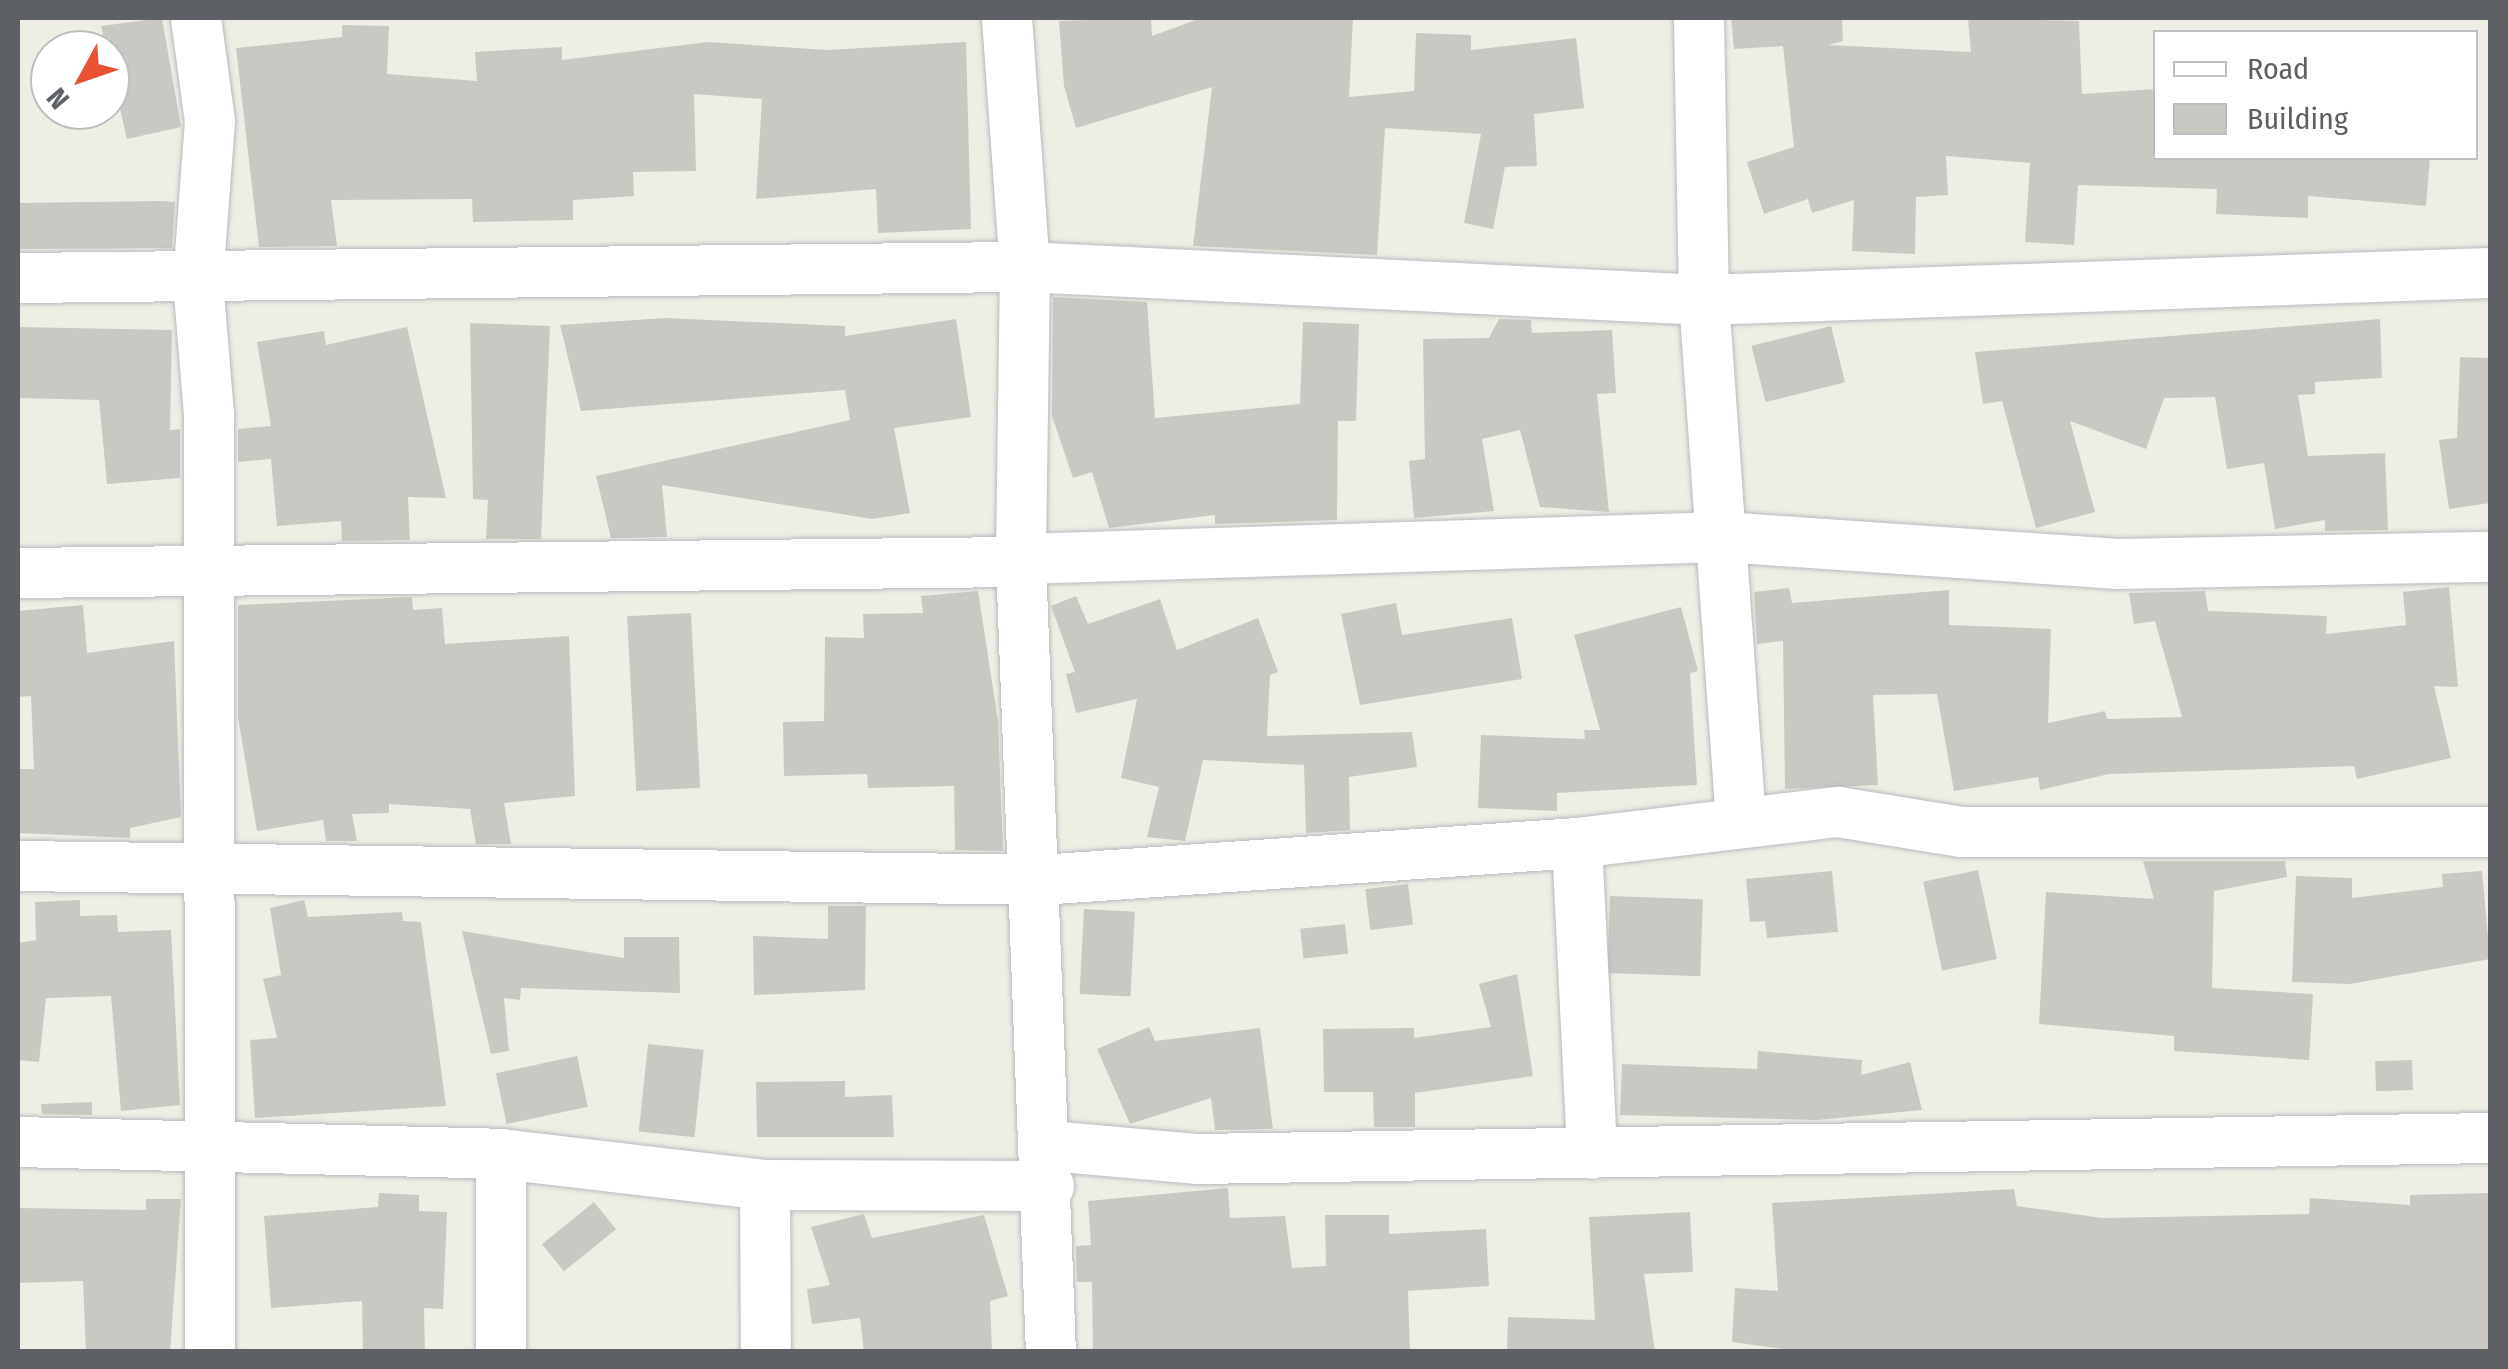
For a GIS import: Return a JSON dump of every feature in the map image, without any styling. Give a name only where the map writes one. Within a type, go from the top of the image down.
[{"type":"street","points":[[196,18],[210,121],[198,281],[209,415],[206,576],[211,868],[210,1352]]},
{"type":"street","points":[[1008,18],[1025,267],[1023,561],[1040,880],[1051,1352]]},
{"type":"street","points":[[1699,18],[1704,300],[1740,821]]},
{"type":"street","points":[[18,278],[198,281],[1025,267],[1704,300],[2490,272]]},
{"type":"street","points":[[18,573],[206,576],[1023,561],[1722,538],[2118,564],[2490,557]]},
{"type":"street","points":[[18,866],[1040,880],[1578,843],[1838,812],[1961,832],[2490,832]]},
{"type":"street","points":[[1578,843],[1592,1154]]},
{"type":"street","points":[[18,1142],[210,1143],[501,1154],[764,1185],[1049,1166],[1524,1147],[1592,1154],[2490,1138]]},
{"type":"street","points":[[500,1352],[501,1154]]},
{"type":"street","points":[[764,1185],[766,1352]]},
{"type":"building","points":[[162,18],[181,127],[127,139],[130,30],[102,30],[101,26]]},
{"type":"building","points":[[1151,18],[1152,36],[1201,18],[1353,18],[1349,97],[1414,91],[1416,33],[1471,35],[1471,50],[1576,38],[1584,108],[1534,114],[1537,166],[1505,167],[1493,229],[1464,223],[1481,134],[1385,128],[1377,255],[1193,246],[1212,87],[1076,128],[1064,86],[1059,21]]},
{"type":"building","points":[[1731,18],[1842,18],[1843,41],[1828,45],[1971,52],[1968,18],[2079,21],[2082,94],[2153,89],[2153,160],[2430,160],[2426,206],[2308,196],[2308,218],[2216,214],[2217,189],[2078,185],[2074,245],[2025,242],[2030,163],[1946,156],[1948,195],[1916,197],[1915,254],[1852,251],[1854,200],[1812,213],[1808,199],[1764,214],[1747,162],[1794,147],[1783,46],[1734,49]]},
{"type":"building","points":[[342,25],[389,26],[387,74],[477,81],[475,52],[562,47],[562,60],[708,42],[827,50],[966,42],[971,229],[878,233],[876,189],[756,199],[762,99],[694,94],[696,171],[633,172],[634,196],[573,200],[573,220],[473,222],[472,199],[331,200],[337,246],[259,247],[236,48],[342,37]]},
{"type":"building","points":[[175,202],[172,248],[18,249],[18,203]]},
{"type":"building","points":[[1053,297],[1147,302],[1155,418],[1300,404],[1303,322],[1359,324],[1356,421],[1338,421],[1337,520],[1215,524],[1215,515],[1109,528],[1092,472],[1073,478],[1052,416]]},
{"type":"building","points":[[666,318],[845,326],[845,336],[956,319],[971,417],[894,428],[910,513],[872,519],[662,485],[667,537],[611,538],[596,476],[850,420],[845,390],[581,411],[560,325]]},
{"type":"building","points":[[1499,319],[1531,320],[1532,333],[1612,330],[1616,393],[1597,394],[1609,512],[1540,507],[1520,430],[1482,439],[1494,511],[1414,518],[1409,461],[1425,459],[1423,339],[1489,338]]},
{"type":"building","points":[[2380,319],[2382,378],[2315,382],[2315,394],[2298,395],[2308,456],[2385,453],[2388,530],[2325,531],[2325,520],[2275,529],[2264,463],[2227,469],[2215,397],[2164,398],[2146,449],[2070,421],[2095,512],[2036,528],[2002,401],[1983,404],[1975,352]]},
{"type":"building","points":[[470,323],[550,326],[541,539],[486,539],[488,500],[473,499]]},
{"type":"building","points":[[1831,326],[1845,382],[1765,402],[1751,346]]},
{"type":"building","points":[[18,327],[172,330],[170,430],[180,429],[180,478],[107,484],[99,400],[18,398]]},
{"type":"building","points":[[407,327],[446,498],[408,497],[410,540],[342,541],[341,521],[277,526],[271,459],[238,462],[238,429],[271,426],[257,342],[324,331],[326,345]]},
{"type":"building","points":[[2460,357],[2490,358],[2490,503],[2449,509],[2439,440],[2457,438]]},
{"type":"building","points":[[2449,587],[2458,687],[2434,686],[2451,758],[2357,779],[2354,766],[2109,774],[2040,790],[2038,777],[1954,791],[1937,694],[1873,695],[1878,785],[1785,789],[1783,641],[1757,644],[1754,592],[1789,588],[1792,603],[1949,590],[1949,625],[2051,629],[2048,723],[2105,711],[2107,719],[2182,717],[2155,621],[2134,624],[2129,593],[2205,591],[2208,611],[2327,616],[2326,634],[2406,625],[2403,592]]},
{"type":"building","points":[[978,591],[998,721],[1003,851],[955,850],[954,786],[868,788],[867,774],[784,776],[783,722],[824,721],[825,637],[864,638],[863,614],[923,613],[921,596]]},
{"type":"building","points":[[1076,596],[1088,624],[1160,599],[1177,650],[1258,618],[1278,672],[1270,675],[1267,736],[1412,732],[1417,767],[1349,777],[1350,830],[1306,833],[1304,765],[1203,760],[1185,841],[1147,837],[1159,787],[1121,778],[1137,699],[1076,713],[1066,674],[1075,672],[1051,606]]},
{"type":"building","points":[[412,597],[413,610],[442,608],[445,644],[569,636],[575,796],[504,803],[511,844],[476,844],[470,809],[389,804],[389,813],[352,814],[357,841],[326,841],[323,820],[257,831],[238,717],[238,605]]},
{"type":"building","points":[[1396,603],[1402,635],[1512,618],[1522,679],[1360,705],[1341,614]]},
{"type":"building","points":[[83,605],[87,653],[174,641],[181,817],[130,828],[130,838],[18,833],[18,769],[34,769],[31,696],[18,697],[18,611]]},
{"type":"building","points":[[1681,607],[1698,671],[1690,673],[1697,785],[1557,793],[1557,811],[1478,808],[1481,735],[1585,739],[1584,730],[1600,730],[1574,635]]},
{"type":"building","points":[[691,613],[700,788],[636,791],[627,616]]},
{"type":"building","points":[[2143,861],[2285,861],[2287,877],[2214,891],[2212,988],[2313,994],[2309,1060],[2174,1051],[2174,1036],[2039,1024],[2046,892],[2154,899]]},
{"type":"building","points":[[1978,870],[1997,959],[1942,971],[1923,882]]},
{"type":"building","points":[[1832,871],[1838,932],[1767,938],[1765,921],[1750,922],[1746,879]]},
{"type":"building","points":[[2482,871],[2490,959],[2350,984],[2292,982],[2296,876],[2352,878],[2352,898],[2443,887],[2442,874]]},
{"type":"building","points":[[1408,884],[1413,925],[1370,930],[1365,889]]},
{"type":"building","points":[[1610,896],[1703,899],[1700,976],[1607,973]]},
{"type":"building","points":[[80,900],[80,916],[117,915],[118,932],[171,930],[180,1105],[121,1111],[111,996],[46,998],[39,1062],[18,1060],[18,943],[36,940],[35,902]]},
{"type":"building","points":[[304,900],[308,917],[402,912],[403,921],[421,922],[446,1106],[255,1118],[250,1040],[277,1038],[263,979],[281,975],[270,908]]},
{"type":"building","points":[[828,906],[866,906],[865,990],[754,995],[753,936],[828,939]]},
{"type":"building","points":[[1084,909],[1135,912],[1130,997],[1080,994]]},
{"type":"building","points":[[1345,924],[1348,954],[1303,959],[1300,929]]},
{"type":"building","points":[[462,931],[624,958],[624,937],[679,937],[680,993],[521,988],[520,1000],[504,998],[509,1051],[491,1054]]},
{"type":"building","points":[[1517,974],[1533,1076],[1415,1093],[1415,1127],[1374,1127],[1373,1092],[1324,1092],[1323,1029],[1414,1028],[1414,1038],[1491,1027],[1479,984]]},
{"type":"building","points":[[1149,1027],[1155,1041],[1260,1028],[1273,1129],[1215,1130],[1211,1098],[1130,1124],[1097,1049]]},
{"type":"building","points":[[648,1044],[704,1050],[694,1137],[639,1132]]},
{"type":"building","points":[[1758,1051],[1862,1060],[1861,1075],[1910,1062],[1922,1110],[1817,1120],[1620,1115],[1622,1064],[1757,1069]]},
{"type":"building","points":[[577,1056],[588,1107],[507,1124],[496,1073]]},
{"type":"building","points":[[2412,1060],[2413,1090],[2376,1091],[2375,1061]]},
{"type":"building","points":[[845,1081],[845,1097],[892,1095],[894,1137],[757,1137],[756,1082]]},
{"type":"building","points":[[92,1102],[92,1115],[42,1114],[41,1104]]},
{"type":"building","points":[[1228,1188],[1230,1218],[1285,1216],[1292,1268],[1326,1266],[1325,1215],[1389,1215],[1389,1234],[1486,1229],[1489,1286],[1408,1291],[1410,1352],[1093,1352],[1092,1282],[1077,1282],[1076,1246],[1091,1245],[1088,1201]]},
{"type":"building","points":[[2014,1189],[2017,1206],[2102,1218],[2309,1214],[2310,1198],[2410,1205],[2410,1195],[2490,1193],[2490,1352],[1807,1352],[1732,1342],[1735,1288],[1778,1291],[1772,1203]]},
{"type":"building","points":[[379,1193],[419,1195],[419,1211],[447,1212],[443,1309],[424,1308],[425,1352],[363,1352],[362,1301],[271,1308],[264,1216],[378,1207]]},
{"type":"building","points":[[146,1199],[181,1199],[170,1352],[86,1352],[83,1281],[18,1283],[18,1208],[146,1210]]},
{"type":"building","points":[[594,1202],[616,1229],[564,1271],[542,1244]]},
{"type":"building","points":[[1690,1212],[1693,1272],[1644,1274],[1655,1352],[1507,1352],[1508,1317],[1595,1320],[1589,1217]]},
{"type":"building","points":[[864,1214],[872,1238],[984,1215],[1008,1296],[990,1301],[992,1352],[864,1352],[860,1318],[812,1324],[807,1289],[830,1285],[811,1227]]}]
